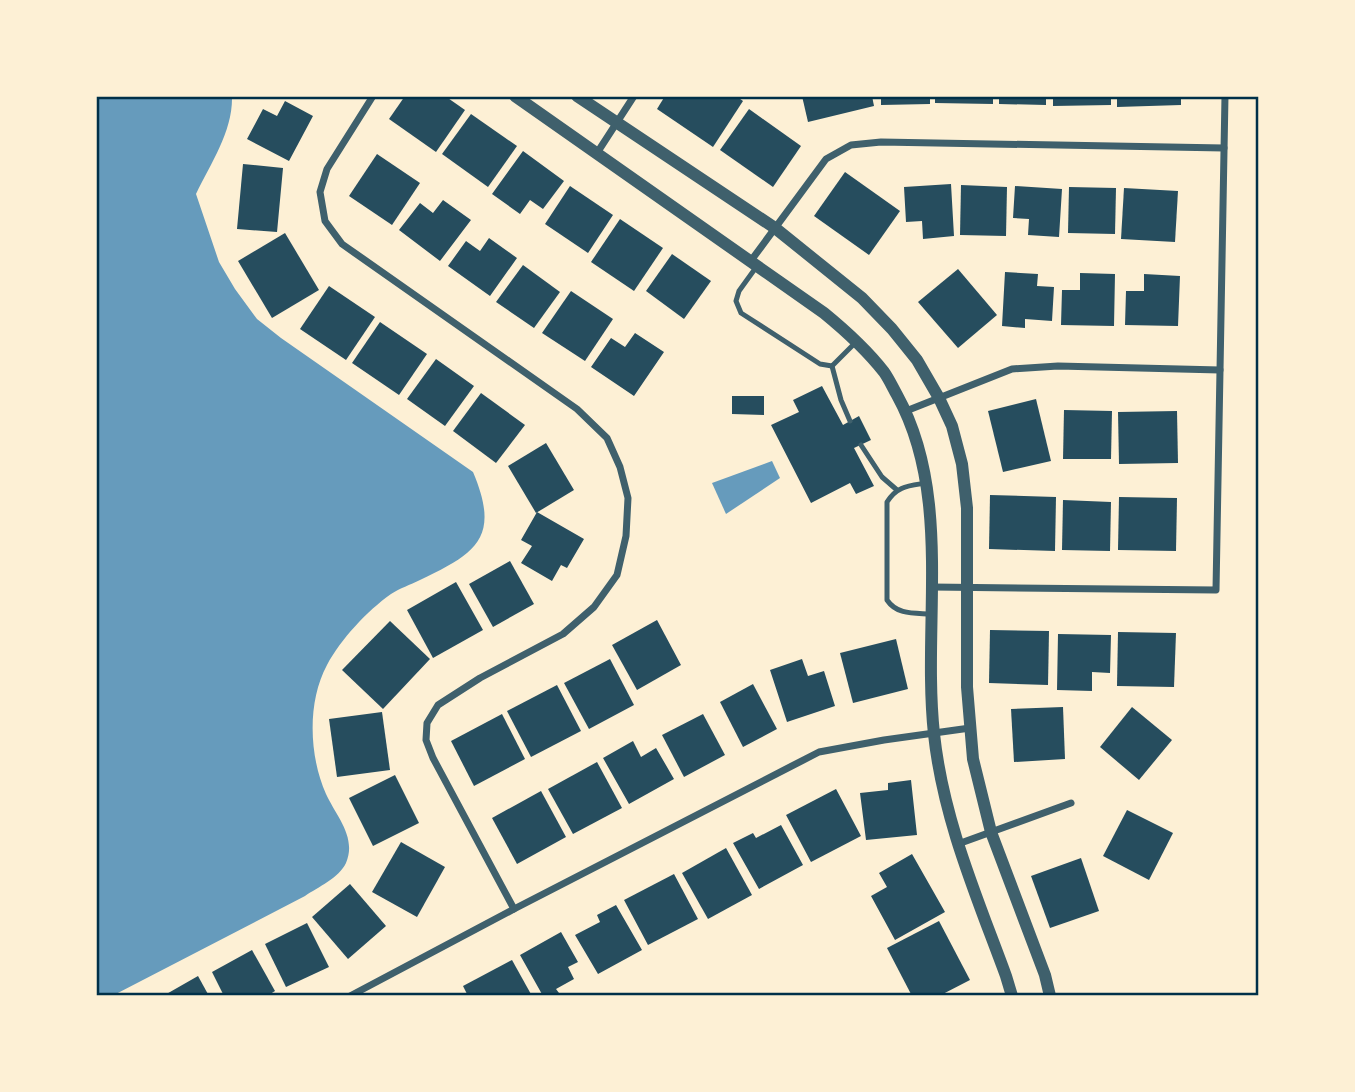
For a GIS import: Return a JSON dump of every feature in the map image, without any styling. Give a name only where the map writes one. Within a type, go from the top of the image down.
[{"type":"street","points":[[373,96],[327,169],[320,192],[325,221],[342,244],[577,409],[607,438],[620,467],[628,498],[626,537],[617,575],[594,607],[563,634],[480,678],[438,705],[427,723],[426,740],[433,758],[514,909]]},
{"type":"street","points":[[515,96],[824,313],[858,341],[886,375],[906,411],[922,457],[930,509],[931,677],[934,734],[944,792],[957,844],[1012,996]]},
{"type":"street","points":[[577,96],[775,228],[862,298],[917,360],[939,398],[952,426],[962,464],[967,508],[967,687],[973,759],[991,832],[1045,975],[1050,996]]},
{"type":"street","points":[[597,153],[634,96]]},
{"type":"street","points":[[931,587],[1216,590],[1225,96]]},
{"type":"street","points":[[754,264],[775,228],[826,159],[851,145],[881,142],[1224,148]]},
{"type":"street","points":[[906,411],[1012,369],[1058,366],[1220,370]]},
{"type":"street","points":[[350,996],[819,752],[970,728]]},
{"type":"street","points":[[957,844],[1071,803]]},
{"type":"lane","points":[[754,264],[736,301],[741,313],[820,364],[832,366]]},
{"type":"lane","points":[[832,366],[858,341]]},
{"type":"lane","points":[[832,366],[850,421]]},
{"type":"lane","points":[[861,444],[882,477],[897,490]]},
{"type":"lane","points":[[926,483],[897,490],[887,502],[887,600],[892,608],[901,612],[931,614]]},
{"type":"water","points":[[96,96],[232,96],[225,134],[196,194],[219,262],[235,289],[257,319],[281,338],[473,472],[484,513],[483,528],[478,541],[469,551],[456,561],[394,592],[382,601],[355,626],[340,645],[321,680],[313,712],[314,746],[320,779],[349,844],[349,853],[343,868],[333,878],[305,896],[112,996],[96,996]]},
{"type":"water","points":[[772,461],[780,478],[726,514],[712,483]]},
{"type":"building","points":[[405,96],[445,96],[465,110],[436,152],[389,119]]},
{"type":"building","points":[[665,96],[736,96],[743,101],[713,147],[657,109]]},
{"type":"building","points":[[802,96],[872,96],[874,106],[808,122]]},
{"type":"building","points":[[881,96],[930,96],[930,104],[881,105]]},
{"type":"building","points":[[935,96],[993,96],[993,104],[935,103]]},
{"type":"building","points":[[999,96],[1046,96],[1046,105],[999,104]]},
{"type":"building","points":[[1053,96],[1111,96],[1111,105],[1053,106]]},
{"type":"building","points":[[1117,96],[1181,96],[1181,105],[1117,107]]},
{"type":"building","points":[[285,101],[313,116],[289,161],[247,139],[263,109],[277,116]]},
{"type":"building","points":[[749,109],[801,146],[773,187],[720,150]]},
{"type":"building","points":[[471,114],[517,146],[488,187],[442,154]]},
{"type":"building","points":[[523,151],[564,181],[543,209],[530,200],[520,214],[492,194]]},
{"type":"building","points":[[377,154],[420,183],[392,225],[349,196]]},
{"type":"building","points":[[243,164],[283,168],[277,232],[237,229]]},
{"type":"building","points":[[845,172],[900,211],[869,255],[814,216]]},
{"type":"building","points":[[951,184],[954,236],[923,239],[922,221],[906,222],[904,187]]},
{"type":"building","points":[[961,185],[1007,187],[1006,236],[960,235]]},
{"type":"building","points":[[570,186],[613,215],[588,253],[545,224]]},
{"type":"building","points":[[1015,186],[1062,189],[1059,237],[1028,235],[1029,219],[1013,218]]},
{"type":"building","points":[[1069,187],[1116,188],[1115,234],[1068,233]]},
{"type":"building","points":[[1124,188],[1178,191],[1175,242],[1121,239]]},
{"type":"building","points":[[443,200],[471,220],[440,261],[399,230],[420,203],[433,213]]},
{"type":"building","points":[[620,219],[663,248],[634,291],[591,262]]},
{"type":"building","points":[[285,233],[319,290],[272,318],[238,261]]},
{"type":"building","points":[[489,238],[517,258],[490,296],[448,266],[466,241],[480,251]]},
{"type":"building","points":[[672,254],[711,281],[684,319],[646,291]]},
{"type":"building","points":[[523,265],[560,292],[534,328],[496,302]]},
{"type":"building","points":[[958,269],[997,315],[958,348],[918,302]]},
{"type":"building","points":[[1005,272],[1038,274],[1037,286],[1054,287],[1052,321],[1025,319],[1025,328],[1002,326]]},
{"type":"building","points":[[1080,273],[1115,274],[1114,326],[1061,325],[1062,290],[1080,290]]},
{"type":"building","points":[[1144,274],[1180,276],[1178,326],[1125,325],[1126,291],[1144,291]]},
{"type":"building","points":[[329,286],[375,317],[346,360],[300,329]]},
{"type":"building","points":[[571,291],[613,319],[585,361],[542,333]]},
{"type":"building","points":[[380,322],[427,354],[399,395],[352,363]]},
{"type":"building","points":[[635,333],[664,352],[634,396],[591,367],[611,338],[625,347]]},
{"type":"building","points":[[436,359],[474,386],[445,426],[407,399]]},
{"type":"building","points":[[822,386],[843,425],[859,416],[871,440],[854,448],[874,486],[856,494],[850,483],[811,503],[771,425],[799,412],[793,400]]},
{"type":"building","points":[[481,393],[525,425],[496,463],[453,431]]},
{"type":"building","points":[[732,396],[764,396],[764,415],[732,414]]},
{"type":"building","points":[[1036,399],[1051,461],[1003,472],[988,411]]},
{"type":"building","points":[[1064,410],[1112,411],[1111,459],[1063,459]]},
{"type":"building","points":[[1177,411],[1178,463],[1119,464],[1118,412]]},
{"type":"building","points":[[546,443],[574,490],[536,513],[508,466]]},
{"type":"building","points":[[990,495],[1056,497],[1055,551],[989,549]]},
{"type":"building","points":[[1119,497],[1177,498],[1176,551],[1118,550]]},
{"type":"building","points":[[1063,500],[1111,502],[1110,551],[1062,550]]},
{"type":"building","points":[[537,512],[584,539],[567,568],[561,565],[552,581],[521,563],[532,546],[521,540]]},
{"type":"building","points":[[510,561],[534,604],[493,627],[469,584]]},
{"type":"building","points":[[456,582],[483,630],[433,658],[407,610]]},
{"type":"building","points":[[657,620],[681,665],[637,690],[612,645]]},
{"type":"building","points":[[390,621],[430,659],[383,709],[342,670]]},
{"type":"building","points":[[990,630],[1049,631],[1048,685],[989,683]]},
{"type":"building","points":[[1118,632],[1176,633],[1174,687],[1117,686]]},
{"type":"building","points":[[1058,634],[1111,635],[1110,673],[1092,672],[1092,691],[1057,690]]},
{"type":"building","points":[[896,639],[908,689],[853,703],[840,653]]},
{"type":"building","points":[[610,659],[634,705],[589,729],[564,683]]},
{"type":"building","points":[[802,659],[808,676],[824,671],[835,706],[787,722],[770,670]]},
{"type":"building","points":[[753,684],[777,729],[743,747],[720,702]]},
{"type":"building","points":[[557,685],[581,731],[531,757],[507,711]]},
{"type":"building","points":[[1063,707],[1065,759],[1014,762],[1011,709]]},
{"type":"building","points":[[1132,707],[1172,740],[1139,780],[1100,747]]},
{"type":"building","points":[[382,712],[390,770],[337,777],[329,719]]},
{"type":"building","points":[[502,714],[525,759],[474,786],[451,741]]},
{"type":"building","points":[[703,714],[725,755],[684,777],[662,735]]},
{"type":"building","points":[[633,741],[641,757],[656,748],[674,779],[629,804],[603,758]]},
{"type":"building","points":[[597,762],[622,808],[573,834],[548,789]]},
{"type":"building","points":[[395,775],[419,823],[373,846],[349,798]]},
{"type":"building","points":[[911,780],[917,835],[866,840],[860,793],[888,790],[888,783]]},
{"type":"building","points":[[836,789],[861,836],[811,862],[786,815]]},
{"type":"building","points":[[541,791],[566,837],[517,864],[492,818]]},
{"type":"building","points":[[1127,810],[1173,833],[1149,880],[1103,856]]},
{"type":"building","points":[[781,825],[803,865],[759,889],[733,843],[753,833],[756,838]]},
{"type":"building","points":[[401,842],[445,867],[417,917],[372,892]]},
{"type":"building","points":[[726,848],[752,895],[708,919],[682,873]]},
{"type":"building","points":[[912,854],[945,912],[895,940],[871,896],[887,887],[879,873]]},
{"type":"building","points":[[1081,858],[1099,911],[1050,928],[1031,876]]},
{"type":"building","points":[[674,874],[698,919],[648,945],[624,900]]},
{"type":"building","points":[[350,884],[386,926],[348,959],[312,917]]},
{"type":"building","points":[[616,905],[642,950],[598,974],[575,935],[600,922],[597,915]]},
{"type":"building","points":[[939,921],[970,980],[939,996],[912,996],[887,948]]},
{"type":"building","points":[[307,923],[329,967],[286,987],[265,944]]},
{"type":"building","points":[[561,932],[578,962],[568,967],[574,979],[556,989],[559,993],[543,996],[520,955]]},
{"type":"building","points":[[252,950],[275,991],[267,996],[224,996],[212,972]]},
{"type":"building","points":[[512,960],[532,996],[468,996],[463,986]]},
{"type":"building","points":[[198,976],[209,996],[163,996]]}]
